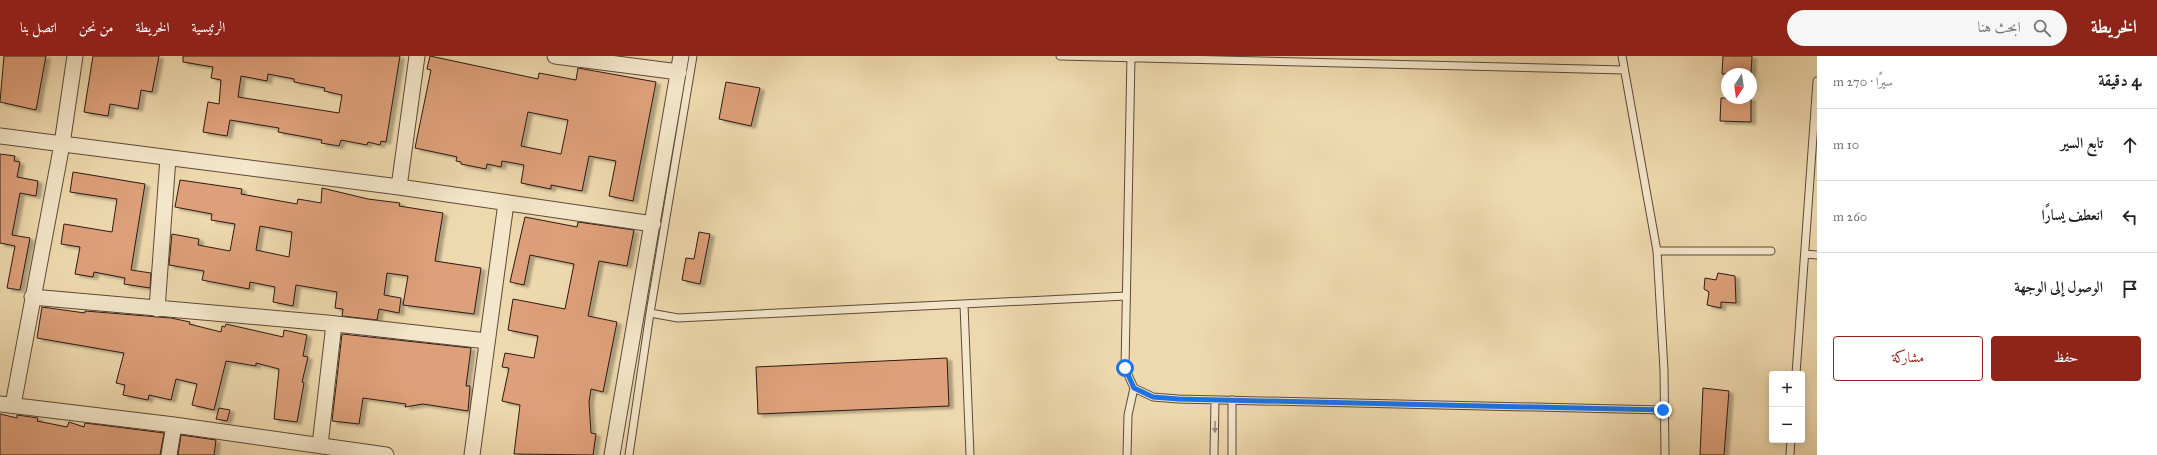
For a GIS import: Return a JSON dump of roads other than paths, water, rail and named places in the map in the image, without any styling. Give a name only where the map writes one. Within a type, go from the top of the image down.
[{"type":"street","points":[[74,56],[62,144],[32,297],[6,405],[320,445],[386,455]]},
{"type":"street","points":[[399,187],[417,56]]},
{"type":"street","points":[[555,56],[679,72]]},
{"type":"street","points":[[612,455],[681,56]]},
{"type":"street","points":[[0,136],[399,187],[653,224]]},
{"type":"street","points":[[157,309],[168,158]]},
{"type":"street","points":[[472,455],[506,203]]},
{"type":"street","points":[[32,297],[334,324],[487,341]]},
{"type":"street","points":[[320,445],[334,324]]},
{"type":"street","points":[[170,455],[174,426]]},
{"type":"lane","points":[[630,455],[650,313],[693,56]]},
{"type":"lane","points":[[1060,56],[1624,70]]},
{"type":"lane","points":[[1622,56],[1657,251],[1664,362],[1663,410],[1665,455]]},
{"type":"lane","points":[[1127,455],[1128,415],[1134,388],[1125,368],[1130,57]]},
{"type":"lane","points":[[1796,371],[1817,81]]},
{"type":"lane","points":[[1657,251],[1771,251]]},
{"type":"lane","points":[[1805,254],[1817,255]]},
{"type":"lane","points":[[650,313],[678,318],[1126,296]]},
{"type":"lane","points":[[964,305],[970,455]]},
{"type":"lane","points":[[1134,388],[1153,397],[1215,400],[1663,410]]},
{"type":"lane","points":[[1214,455],[1215,400]]},
{"type":"lane","points":[[1232,400],[1232,455]]},
{"type":"lane","points":[[1790,455],[1791,443]]}]
